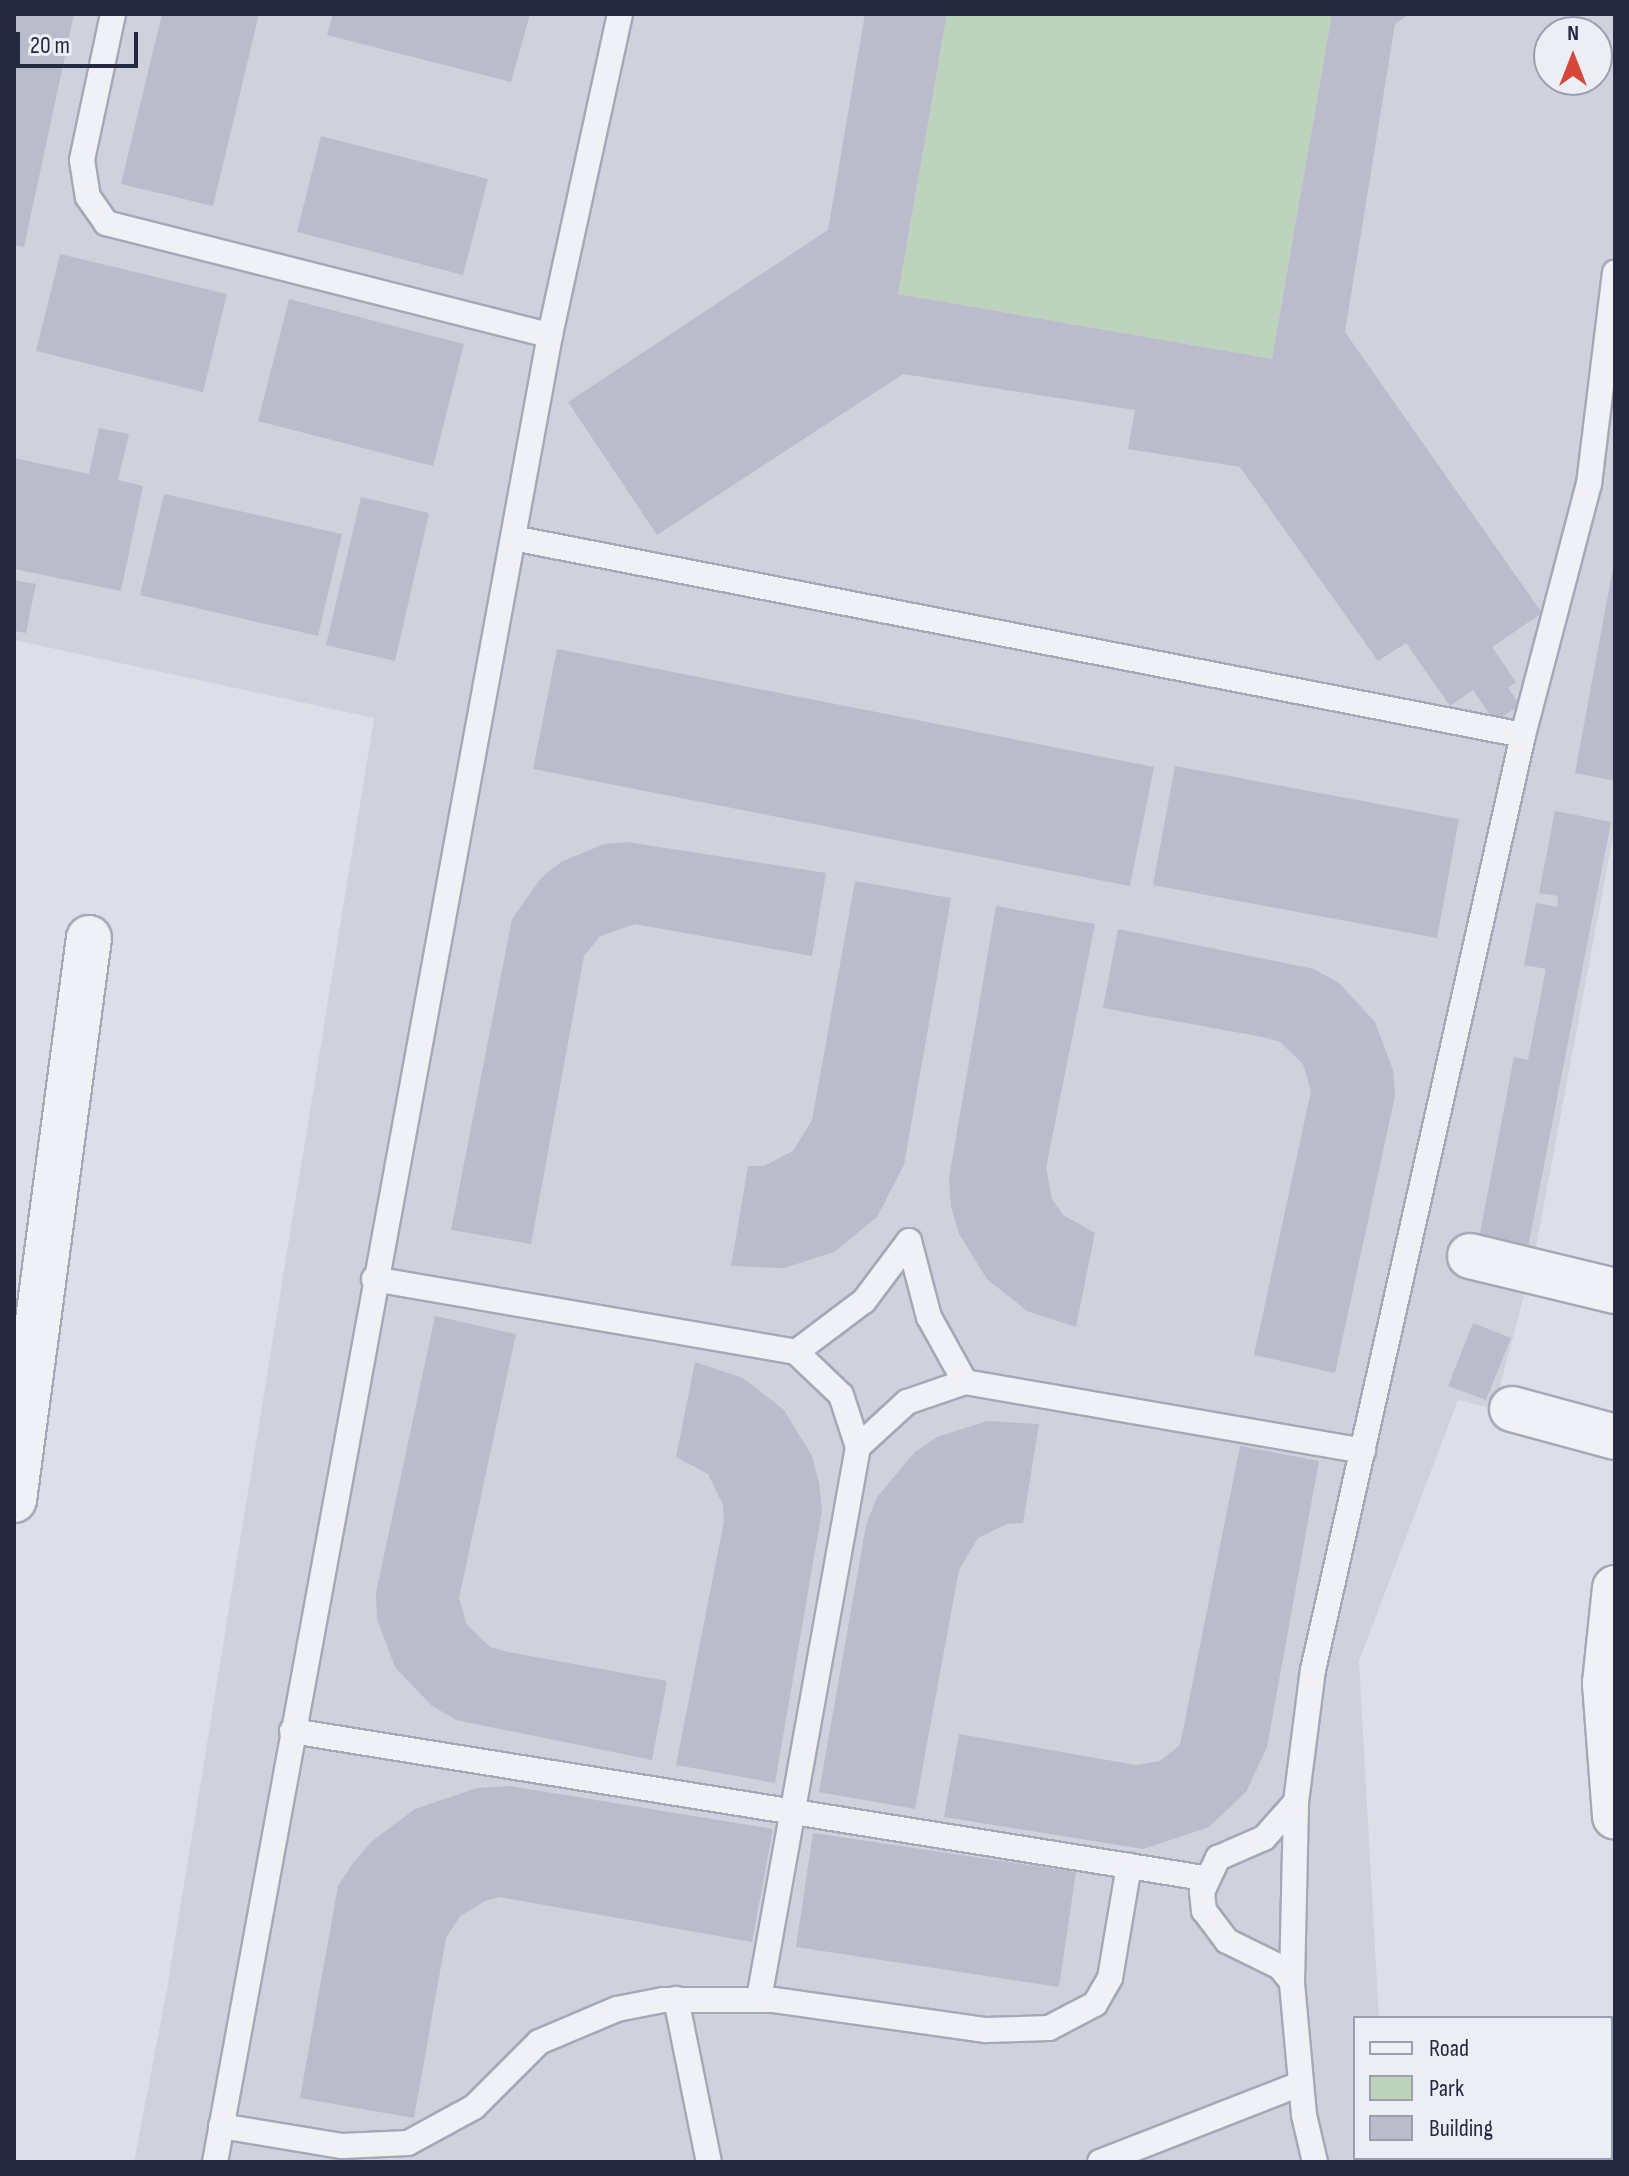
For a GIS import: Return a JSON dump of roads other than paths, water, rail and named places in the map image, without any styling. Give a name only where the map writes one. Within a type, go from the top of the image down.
[{"type":"street","points":[[14,1500],[89,938]]},
{"type":"street","points":[[1470,1256],[1615,1291]]},
{"type":"street","points":[[1512,1409],[1615,1437]]},
{"type":"street","points":[[1615,1588],[1605,1683],[1615,1817]]},
{"type":"lane","points":[[113,14],[82,160],[88,197],[106,223],[550,335]]},
{"type":"lane","points":[[215,2162],[374,1279],[550,335],[620,14]]},
{"type":"lane","points":[[1315,2162],[1300,2084],[1292,1982],[1296,1802],[1313,1670],[1523,735],[1589,484],[1615,273]]},
{"type":"lane","points":[[513,538],[1523,735]]},
{"type":"lane","points":[[796,1352],[864,1301],[909,1241],[929,1317],[965,1382]]},
{"type":"lane","points":[[374,1279],[796,1352],[841,1395],[858,1447],[759,1999]]},
{"type":"lane","points":[[858,1447],[907,1402],[965,1382],[1363,1451]]},
{"type":"lane","points":[[292,1731],[1204,1878]]},
{"type":"lane","points":[[1292,1982],[1280,1967],[1227,1941],[1211,1923],[1204,1911],[1204,1878],[1218,1858],[1264,1838],[1296,1802]]},
{"type":"lane","points":[[221,2126],[342,2146],[408,2143],[474,2107],[539,2042],[617,2009],[676,1999],[759,1999],[1018,2032],[1073,2020],[1095,2004],[1110,1978],[1129,1866]]},
{"type":"lane","points":[[676,1999],[709,2162]]},
{"type":"lane","points":[[1100,2162],[1300,2084]]}]
